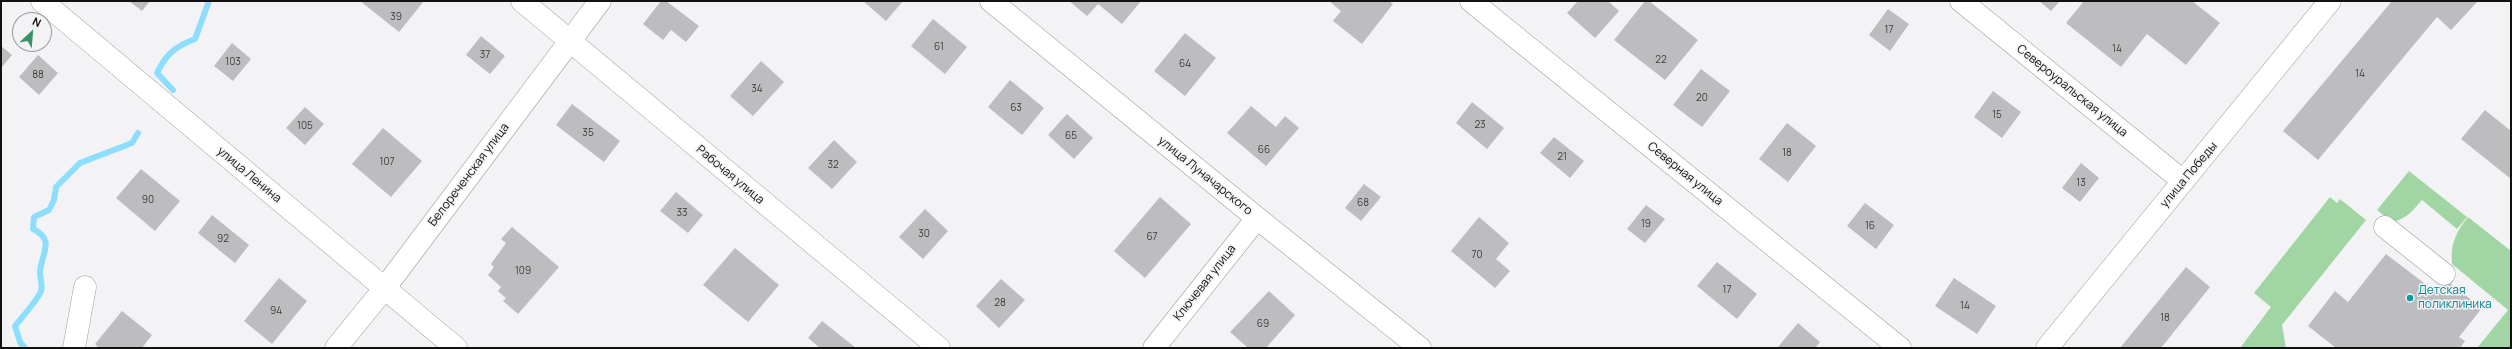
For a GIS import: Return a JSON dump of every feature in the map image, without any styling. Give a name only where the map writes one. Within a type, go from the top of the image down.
[{"type":"street","name":"улица Ленина","points":[[42,1],[456,348]]},
{"type":"street","name":"Рабочая улица","points":[[522,1],[568,41],[939,348]]},
{"type":"street","name":"Белореченская улица","points":[[336,348],[384,289],[568,41],[600,1]]},
{"type":"street","name":"улица Луначарского","points":[[991,1],[1257,218],[1420,348]]},
{"type":"street","name":"Северная улица","points":[[1471,1],[1900,348]]},
{"type":"street","name":"Североуральская улица","points":[[1961,1],[2183,181]]},
{"type":"street","name":"улица Победы","points":[[2046,348],[2330,1]]},
{"type":"street","name":"Ключевая улица","points":[[1154,348],[1257,218]]},
{"type":"street","points":[[2385,227],[2444,274]]},
{"type":"street","points":[[74,348],[85,287]]},
{"type":"green space","points":[[2409,171],[2467,217],[2457,229],[2422,200],[2405,217],[2397,221],[2392,222],[2377,210]]},
{"type":"green space","points":[[2330,197],[2337,203],[2340,199],[2366,220],[2282,325],[2286,348],[2240,348],[2271,307],[2254,293]]},
{"type":"green space","points":[[2468,217],[2511,251],[2511,348],[2477,348],[2508,310],[2452,264],[2453,244],[2457,233]]},
{"type":"building","points":[[129,1],[150,1],[142,11]]},
{"type":"building","points":[[360,1],[424,1],[399,32]]},
{"type":"building","points":[[661,1],[666,1],[699,26],[686,42],[671,30],[663,40],[643,24]]},
{"type":"building","points":[[863,1],[903,1],[886,21]]},
{"type":"building","points":[[1069,1],[1141,1],[1122,24],[1098,4],[1087,16]]},
{"type":"building","points":[[1329,1],[1389,1],[1393,4],[1362,44],[1333,21],[1341,11]]},
{"type":"building","points":[[1578,1],[1608,1],[1619,11],[1595,38],[1567,13]]},
{"type":"building","points":[[1645,1],[1649,1],[1698,40],[1665,80],[1614,40]]},
{"type":"building","points":[[2039,1],[2060,1],[2051,11]]},
{"type":"building","points":[[2084,1],[2192,1],[2220,23],[2186,65],[2147,34],[2121,67],[2066,23]]},
{"type":"building","points":[[2392,1],[2478,1],[2451,30],[2437,17],[2318,160],[2283,131]]},
{"type":"building","points":[[1888,9],[1909,24],[1890,51],[1869,35]]},
{"type":"building","points":[[933,19],[967,47],[945,74],[911,46]]},
{"type":"building","points":[[1185,33],[1216,58],[1185,96],[1154,71]]},
{"type":"building","points":[[481,36],[505,56],[490,74],[466,55]]},
{"type":"building","points":[[232,43],[251,59],[233,81],[214,66]]},
{"type":"building","points":[[1,46],[12,55],[1,68]]},
{"type":"building","points":[[38,55],[58,73],[39,95],[19,77]]},
{"type":"building","points":[[761,61],[784,82],[753,116],[730,96]]},
{"type":"building","points":[[1701,69],[1730,91],[1702,127],[1673,105]]},
{"type":"building","points":[[1010,80],[1044,108],[1022,135],[988,107]]},
{"type":"building","points":[[1993,91],[2021,112],[2002,138],[1974,117]]},
{"type":"building","points":[[1472,102],[1504,128],[1487,149],[1456,123]]},
{"type":"building","points":[[572,104],[620,141],[604,162],[556,125]]},
{"type":"building","points":[[1251,106],[1276,127],[1285,116],[1299,128],[1266,166],[1227,133]]},
{"type":"building","points":[[305,107],[324,124],[305,145],[286,128]]},
{"type":"building","points":[[2485,110],[2511,131],[2511,179],[2461,139]]},
{"type":"building","points":[[1067,114],[1093,138],[1074,159],[1048,135]]},
{"type":"building","points":[[1787,123],[1816,146],[1788,182],[1759,159]]},
{"type":"building","points":[[383,128],[422,161],[391,197],[352,164]]},
{"type":"building","points":[[1554,137],[1584,161],[1570,178],[1540,153]]},
{"type":"building","points":[[834,140],[857,162],[832,189],[808,168]]},
{"type":"building","points":[[2081,163],[2099,178],[2080,202],[2062,188]]},
{"type":"building","points":[[141,169],[180,201],[155,231],[116,198]]},
{"type":"building","points":[[1364,184],[1381,197],[1361,221],[1345,208]]},
{"type":"building","points":[[676,192],[703,215],[688,233],[660,211]]},
{"type":"building","points":[[1160,197],[1191,224],[1145,278],[1114,251]]},
{"type":"building","points":[[1865,203],[1894,225],[1876,249],[1847,226]]},
{"type":"building","points":[[1646,205],[1665,219],[1645,243],[1627,229]]},
{"type":"building","points":[[925,209],[948,231],[923,259],[899,237]]},
{"type":"building","points":[[212,215],[249,245],[235,263],[198,233]]},
{"type":"building","points":[[1479,217],[1509,243],[1496,259],[1510,271],[1495,288],[1451,251]]},
{"type":"building","points":[[512,227],[559,267],[518,314],[503,301],[506,298],[498,291],[501,287],[488,275],[494,267],[491,264],[506,243],[501,239]]},
{"type":"building","points":[[735,248],[779,285],[748,322],[703,285]]},
{"type":"building","name":"Детская поликлиника","points":[[2386,254],[2437,293],[2447,281],[2482,308],[2459,337],[2465,341],[2460,348],[2336,348],[2308,326],[2335,291],[2348,302]]},
{"type":"building","points":[[1717,262],[1757,294],[1737,319],[1697,286]]},
{"type":"building","points":[[2186,267],[2210,287],[2161,348],[2120,348]]},
{"type":"building","points":[[279,278],[307,301],[272,344],[244,321]]},
{"type":"building","points":[[1954,278],[1996,306],[1977,334],[1935,306]]},
{"type":"building","points":[[1001,279],[1025,300],[999,328],[976,306]]},
{"type":"building","points":[[1269,291],[1295,315],[1266,348],[1248,348],[1230,332]]},
{"type":"building","points":[[122,311],[152,335],[142,348],[99,348],[95,344]]},
{"type":"building","points":[[822,321],[856,348],[820,348],[808,338]]},
{"type":"building","points":[[1798,323],[1820,342],[1815,348],[1777,348]]},
{"type":"waterway","points":[[173,90],[157,73],[160,66],[172,52],[195,39],[209,1]]},
{"type":"waterway","points":[[25,348],[20,342],[15,326],[33,304],[41,291],[42,286],[40,272],[46,248],[44,238],[40,233],[33,229],[34,217],[49,210],[54,200],[56,187],[80,163],[132,143],[138,133]]},
{"type":"place","name":"Детская поликлиника","points":[[2410,298]]}]
